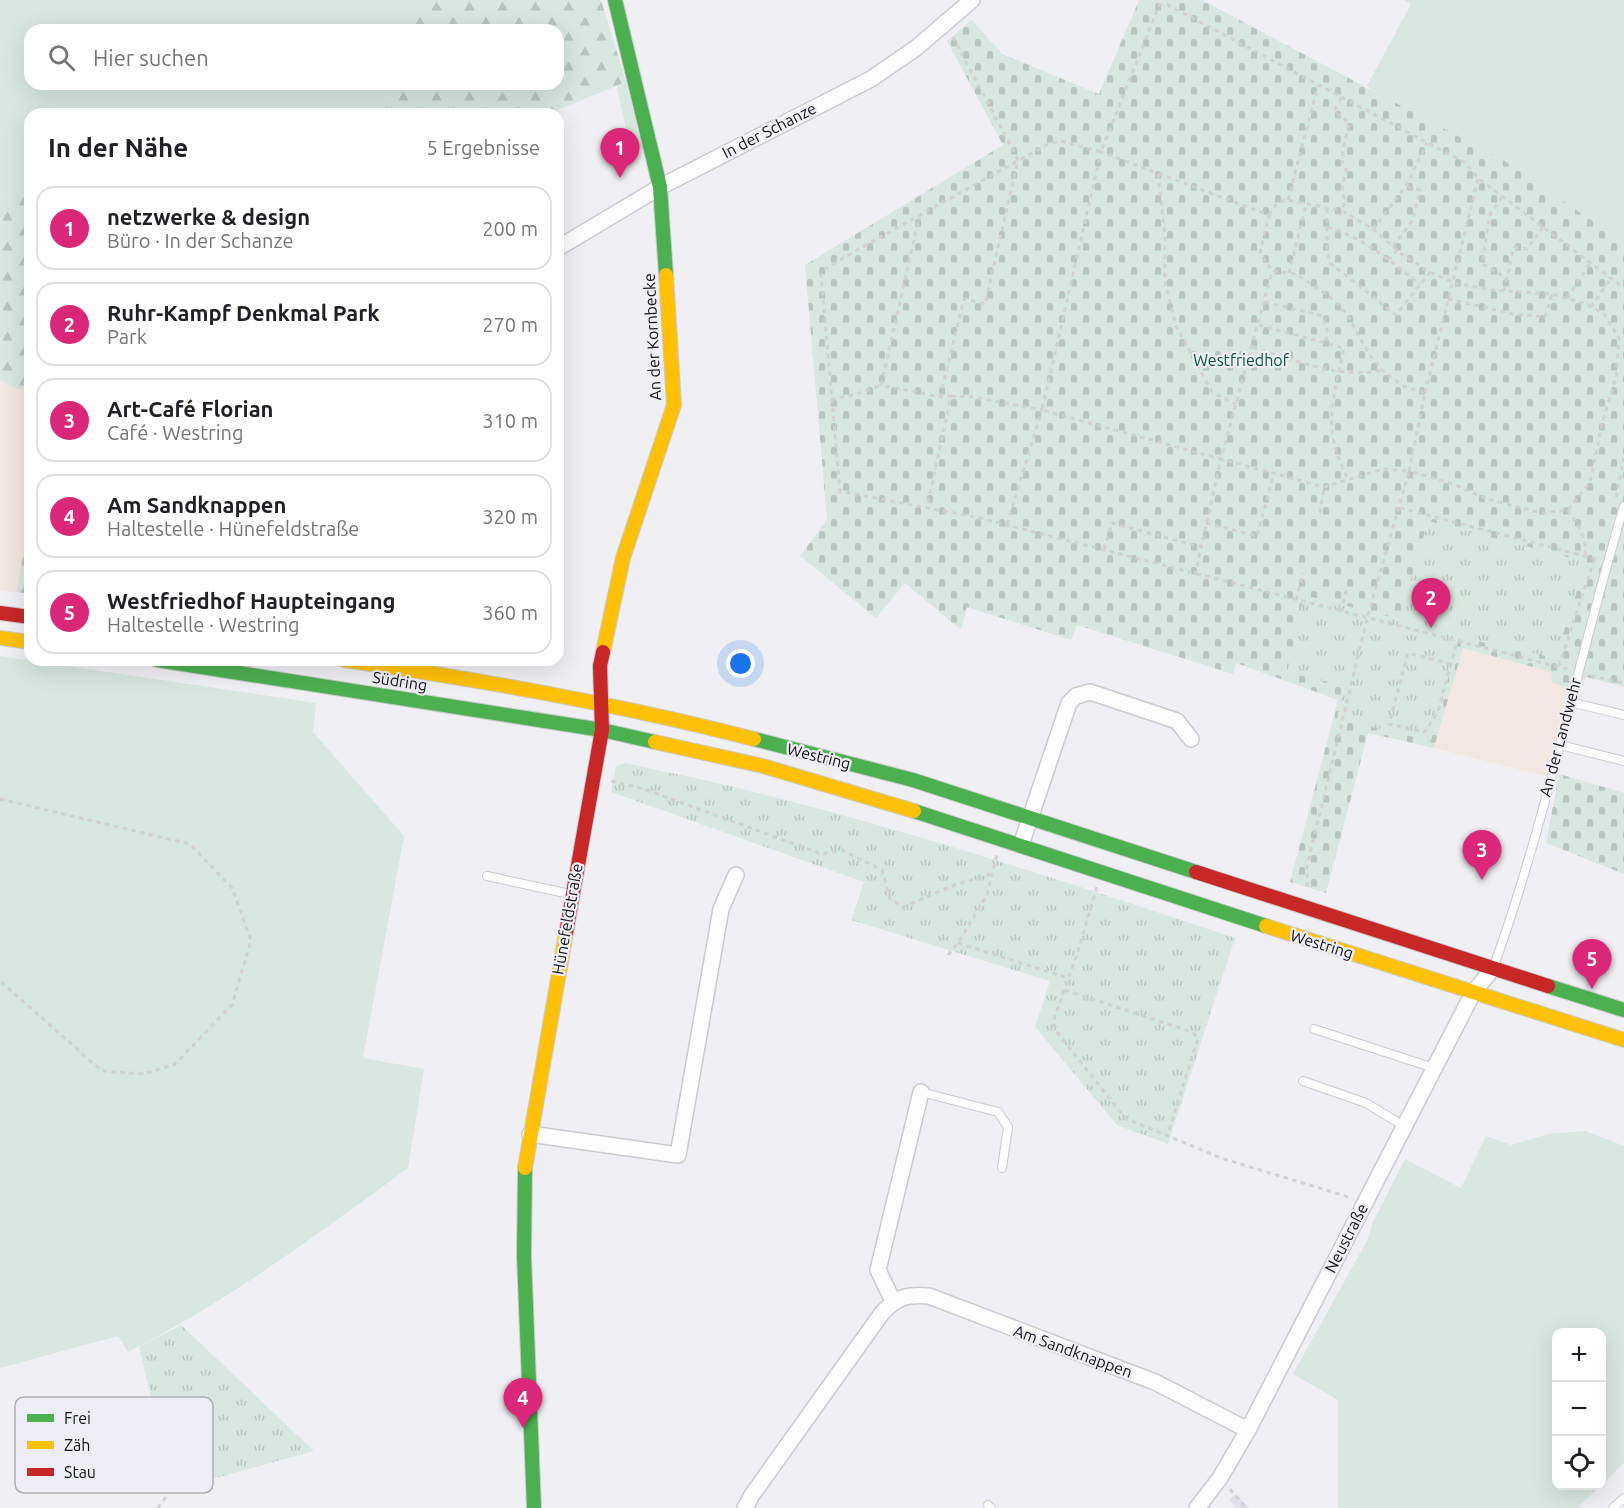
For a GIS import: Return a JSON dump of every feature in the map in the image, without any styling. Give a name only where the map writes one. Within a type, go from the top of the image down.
[{"type":"main road","name":"An der Kornbecke","points":[[603,704],[600,666],[623,558],[674,405],[660,187],[615,0]]},
{"type":"main road","points":[[0,613],[24,616]]},
{"type":"main road","points":[[0,638],[24,641]]},
{"type":"main road","name":"Südring","points":[[195,666],[602,730]]},
{"type":"main road","name":"Südring","points":[[402,666],[603,704]]},
{"type":"main road","name":"Hünefeldstraße","points":[[534,1508],[533,1427],[522,1222],[524,1172],[602,730],[603,704]]},
{"type":"main road","name":"Westring","points":[[603,704],[740,735],[913,780],[1624,1010]]},
{"type":"main road","name":"Westring","points":[[602,730],[763,766],[1002,838],[1624,1041]]},
{"type":"street","name":"In der Schanze","points":[[564,244],[660,187],[871,79],[916,48],[972,0]]},
{"type":"street","points":[[1021,844],[1069,702],[1076,696],[1090,692],[1177,722],[1191,739]]},
{"type":"street","points":[[530,1134],[678,1155],[721,909],[736,875]]},
{"type":"street","name":"Neustraße","points":[[1197,1508],[1220,1478],[1248,1430],[1473,993],[1494,967]]},
{"type":"street","points":[[745,1508],[752,1495],[893,1301],[878,1270],[921,1092]]},
{"type":"street","name":"Am Sandknappen","points":[[893,1301],[910,1294],[929,1296],[1155,1382],[1248,1430]]},
{"type":"lane","name":"An der Landwehr","points":[[1494,967],[1560,745],[1577,673],[1624,506]]},
{"type":"lane","points":[[1570,702],[1624,715]]},
{"type":"lane","points":[[1560,745],[1624,761]]},
{"type":"lane","points":[[487,876],[572,895]]},
{"type":"lane","points":[[1314,1029],[1434,1068]]},
{"type":"lane","points":[[1303,1081],[1349,1095],[1404,1126]]},
{"type":"lane","points":[[921,1092],[998,1112],[1008,1127],[1002,1167]]},
{"type":"lane","points":[[1613,1508],[1624,1498]]},
{"type":"path","points":[[1006,524],[1042,410],[1101,152],[1159,5],[1168,5],[1464,162],[1478,178],[1624,288]]},
{"type":"path","points":[[940,397],[964,299],[985,304],[1018,159],[945,23]]},
{"type":"path","points":[[1288,200],[1318,86]]},
{"type":"path","points":[[1341,98],[1334,111],[1349,123],[1341,160],[1346,170],[1342,189],[1345,201],[1342,211]]},
{"type":"path","points":[[1269,214],[1101,152],[1061,141],[1050,143],[1018,159],[825,269],[821,275],[840,491],[1006,524],[1195,575],[1624,683]]},
{"type":"path","points":[[1373,229],[1406,186],[1427,143]]},
{"type":"path","points":[[1158,173],[1165,237],[1165,280],[1176,326],[1212,392],[1236,404]]},
{"type":"path","points":[[1301,906],[1308,881],[1306,870],[1367,619],[1400,508],[1425,393],[1478,178]]},
{"type":"path","points":[[1388,260],[1413,220],[1420,190],[1406,186]]},
{"type":"path","points":[[1503,197],[1490,214],[1482,264],[1507,278]]},
{"type":"path","points":[[831,400],[881,385],[940,397],[982,398],[1042,410],[1221,459],[1274,473],[1324,487],[1383,469],[1409,471],[1450,483],[1487,499],[1541,513],[1568,510],[1590,482],[1602,424],[1616,377],[1619,338],[1604,314],[1591,307],[1552,294],[1504,291],[1452,282],[1430,272],[1395,248],[1373,229],[1342,211],[1288,200],[1278,202],[1269,214],[1260,254],[1272,271],[1253,348],[1221,459],[1195,575]]},
{"type":"path","points":[[1289,273],[1306,205]]},
{"type":"path","points":[[1327,209],[1330,264],[1396,315],[1430,272]]},
{"type":"path","points":[[881,385],[920,214]]},
{"type":"path","points":[[1504,291],[1514,247],[1527,249],[1543,226]]},
{"type":"path","points":[[1327,227],[1348,234],[1420,284]]},
{"type":"path","points":[[1567,298],[1591,262]]},
{"type":"path","points":[[1272,271],[1296,274],[1329,296],[1346,313],[1369,354],[1382,370],[1404,386],[1425,393]]},
{"type":"path","points":[[1591,307],[1611,278]]},
{"type":"path","points":[[1448,299],[1513,314],[1545,317],[1552,294]]},
{"type":"path","points":[[1265,302],[1323,316],[1328,333],[1325,343]]},
{"type":"path","points":[[1259,325],[1344,348],[1330,420],[1331,437],[1337,458],[1348,479]]},
{"type":"path","points":[[1619,338],[1624,339]]},
{"type":"path","points":[[1253,348],[1339,372],[1364,374],[1382,370]]},
{"type":"path","points":[[927,507],[951,396]]},
{"type":"path","points":[[1206,523],[1257,536],[1274,473]]},
{"type":"path","points":[[1320,513],[1324,487]]},
{"type":"path","points":[[1400,508],[1607,562]]},
{"type":"path","points":[[1568,510],[1579,528],[1586,548],[1585,556]]},
{"type":"path","points":[[1104,549],[1112,523],[1201,547]]},
{"type":"path","points":[[1559,666],[1594,558]]},
{"type":"path","points":[[1296,600],[1303,573]]},
{"type":"path","points":[[1341,612],[1347,587]]},
{"type":"path","points":[[1451,664],[1408,653],[1389,724],[1425,732],[1438,711],[1451,664],[1457,642]]},
{"type":"path","points":[[592,777],[644,789],[822,854],[842,850],[882,870],[890,898],[903,907],[952,886],[990,874]]},
{"type":"path","points":[[0,800],[190,844],[232,888],[251,940],[232,1005],[175,1064],[144,1074],[102,1071],[0,981]]},
{"type":"path","points":[[948,955],[958,943],[987,895],[990,874],[1002,838]]},
{"type":"path","points":[[1101,871],[1053,1022],[1056,1031],[1125,1118],[1221,1158],[1364,1202]]},
{"type":"path","points":[[958,943],[1068,978]]},
{"type":"path","points":[[1065,990],[1192,1032],[1198,1038],[1167,1137]]},
{"type":"path","points":[[1220,1478],[1246,1508]]},
{"type":"path","points":[[158,1508],[168,1493]]},
{"type":"shaded area","points":[[0,381],[24,391],[24,550],[16,592],[0,591]]},
{"type":"shaded area","points":[[1463,648],[1553,672],[1551,682],[1569,688],[1545,776],[1434,748]]},
{"type":"shaded area","points":[[1236,1494],[1249,1508],[1236,1508],[1229,1500]]},
{"type":"green space","points":[[0,0],[411,0],[405,24],[24,24],[24,90],[386,90],[382,108],[24,108],[24,191],[0,195]]},
{"type":"green space","points":[[411,0],[601,0],[626,82],[563,108],[382,108],[386,90],[564,90],[564,24],[405,24]]},
{"type":"green space","name":"Westfriedhof","points":[[1139,0],[1202,0],[1503,160],[1619,239],[1616,253],[1624,255],[1624,687],[1586,677],[1580,692],[1551,682],[1552,672],[1463,648],[1434,748],[1368,733],[1326,893],[1290,882],[1338,700],[1236,663],[1233,674],[1077,625],[1071,640],[967,607],[961,630],[905,583],[876,618],[800,556],[827,520],[805,265],[1003,145],[947,41],[972,20],[1002,54],[1099,94]]},
{"type":"green space","points":[[1404,0],[1624,0],[1624,255],[1616,253],[1367,86],[1411,4]]},
{"type":"green space","points":[[626,82],[642,148],[638,141],[629,143],[617,87]]},
{"type":"green space","points":[[24,191],[24,391],[0,381],[0,195]]},
{"type":"green space","points":[[1428,521],[1587,562],[1555,658],[1459,637],[1431,741],[1337,719],[1343,686],[1287,672],[1304,595],[1399,619]]},
{"type":"green space","points":[[24,550],[24,593],[16,592]]},
{"type":"green space","points":[[0,656],[24,660],[24,666],[67,666],[316,703],[313,732],[404,836],[363,1058],[424,1069],[408,1168],[237,1289],[128,1352],[118,1336],[0,1368]]},
{"type":"green space","points":[[625,763],[745,790],[941,843],[1235,938],[1168,1144],[1117,1125],[1035,1027],[1050,981],[851,920],[864,882],[611,792],[616,766]]},
{"type":"green space","points":[[1559,774],[1624,793],[1624,874],[1546,843]]},
{"type":"green space","points":[[1585,1131],[1624,1146],[1624,1463],[1606,1481],[1606,1328],[1552,1328],[1552,1490],[1597,1490],[1577,1508],[1338,1508],[1338,1400],[1293,1374],[1368,1239],[1373,1222],[1405,1159],[1461,1188],[1486,1136],[1511,1145],[1549,1134]]},
{"type":"green space","points":[[181,1325],[314,1451],[213,1479],[213,1397],[151,1397],[139,1347]]},
{"type":"traffic: fast","points":[[615,0],[660,187],[666,275]]},
{"type":"traffic: fast","points":[[195,666],[602,730],[655,742]]},
{"type":"traffic: fast","points":[[754,739],[913,780],[1196,872]]},
{"type":"traffic: fast","points":[[914,811],[1266,926]]},
{"type":"traffic: fast","points":[[1548,986],[1624,1010]]},
{"type":"traffic: fast","points":[[525,1168],[524,1256],[534,1508]]},
{"type":"traffic: slow","points":[[603,652],[623,558],[674,405],[666,275]]},
{"type":"traffic: slow","points":[[0,638],[24,641]]},
{"type":"traffic: slow","points":[[383,666],[550,694],[754,739]]},
{"type":"traffic: slow","points":[[655,742],[763,766],[914,811]]},
{"type":"traffic: slow","points":[[1266,926],[1624,1040]]},
{"type":"traffic: slow","points":[[525,1168],[566,933]]},
{"type":"traffic: jam","points":[[0,613],[24,616]]},
{"type":"traffic: jam","points":[[566,933],[602,730],[600,666],[603,652]]},
{"type":"traffic: jam","points":[[1196,872],[1548,986]]},
{"type":"place","name":"netzwerke & design","points":[[620,178]]},
{"type":"place","name":"Ruhr-Kampf Denkmal Park","points":[[1431,628]]},
{"type":"place","name":"Art-Café Florian","points":[[1482,880]]},
{"type":"place","name":"Westfriedhof Haupteingang","points":[[1592,989]]},
{"type":"place","name":"Am Sandknappen","points":[[523,1428]]}]
